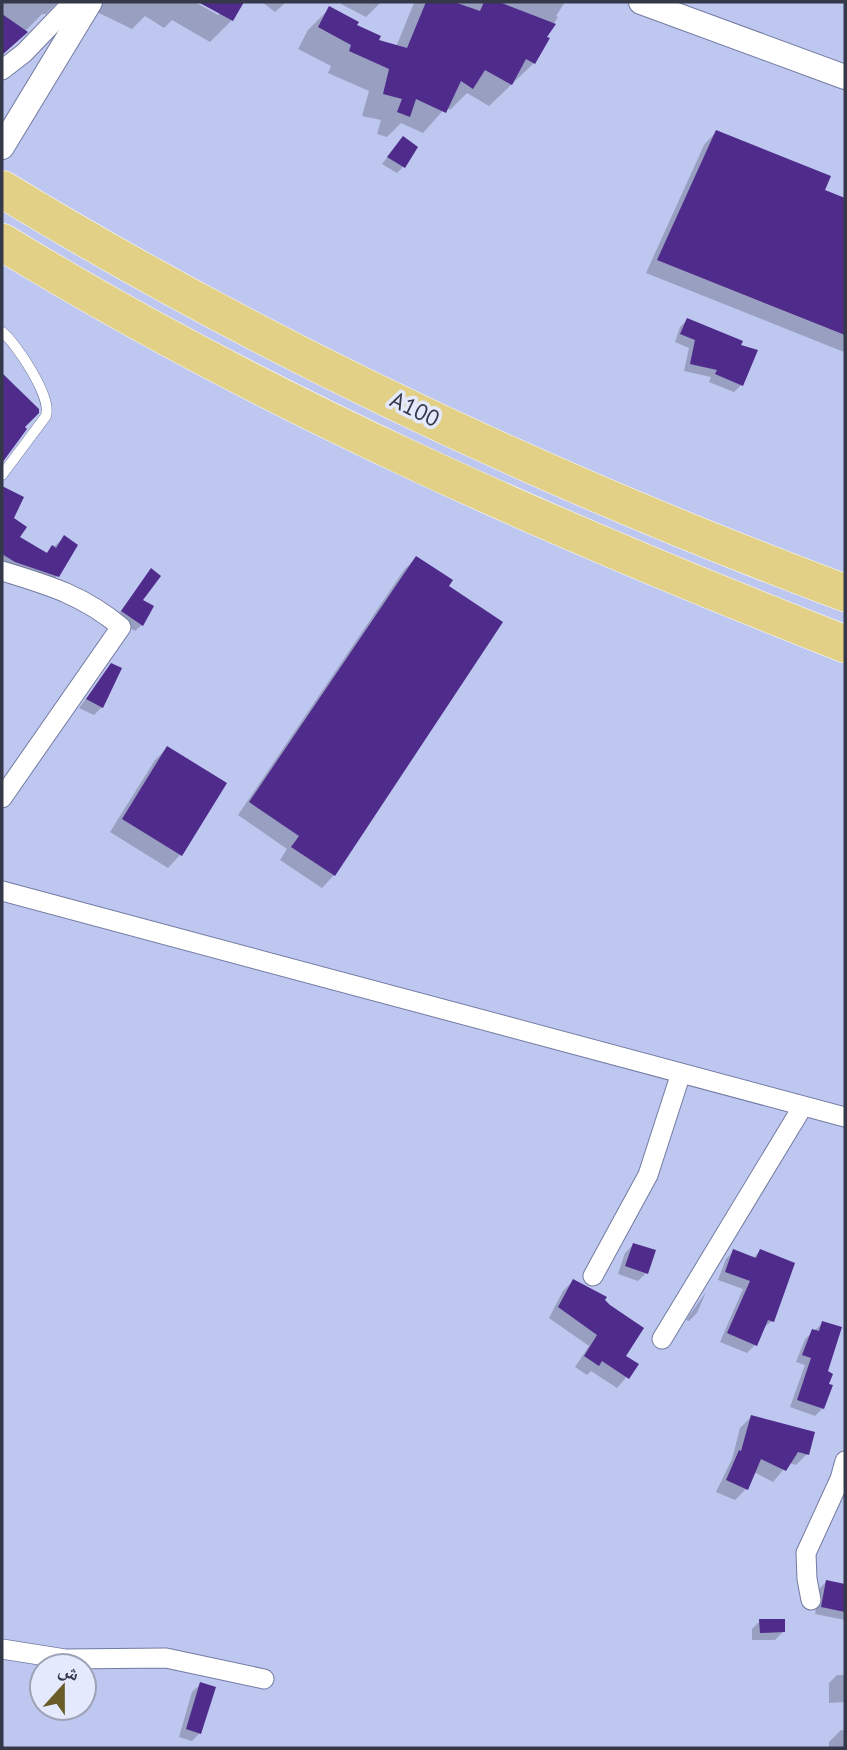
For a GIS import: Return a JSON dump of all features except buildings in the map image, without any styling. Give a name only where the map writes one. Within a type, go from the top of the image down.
[{"type":"highway","name":"A100","points":[[2,189],[151,276],[237,322],[478,440],[673,525],[845,593]]},
{"type":"highway","name":"A100","points":[[2,242],[194,351],[398,454],[621,555],[845,644]]},
{"type":"street","points":[[2,71],[24,53],[73,2]]},
{"type":"street","points":[[2,147],[90,2]]},
{"type":"street","points":[[641,2],[845,77]]},
{"type":"street","points":[[2,571],[54,586],[98,608],[121,627],[2,798]]},
{"type":"street","points":[[2,891],[845,1117]]},
{"type":"street","points":[[593,1276],[648,1175],[681,1073]]},
{"type":"street","points":[[662,1339],[803,1105]]},
{"type":"street","points":[[811,1600],[806,1553],[840,1479],[845,1461]]},
{"type":"street","points":[[2,1649],[65,1659],[166,1658],[264,1679]]},
{"type":"lane","points":[[2,332],[13,341],[40,387],[48,410],[2,475]]}]
